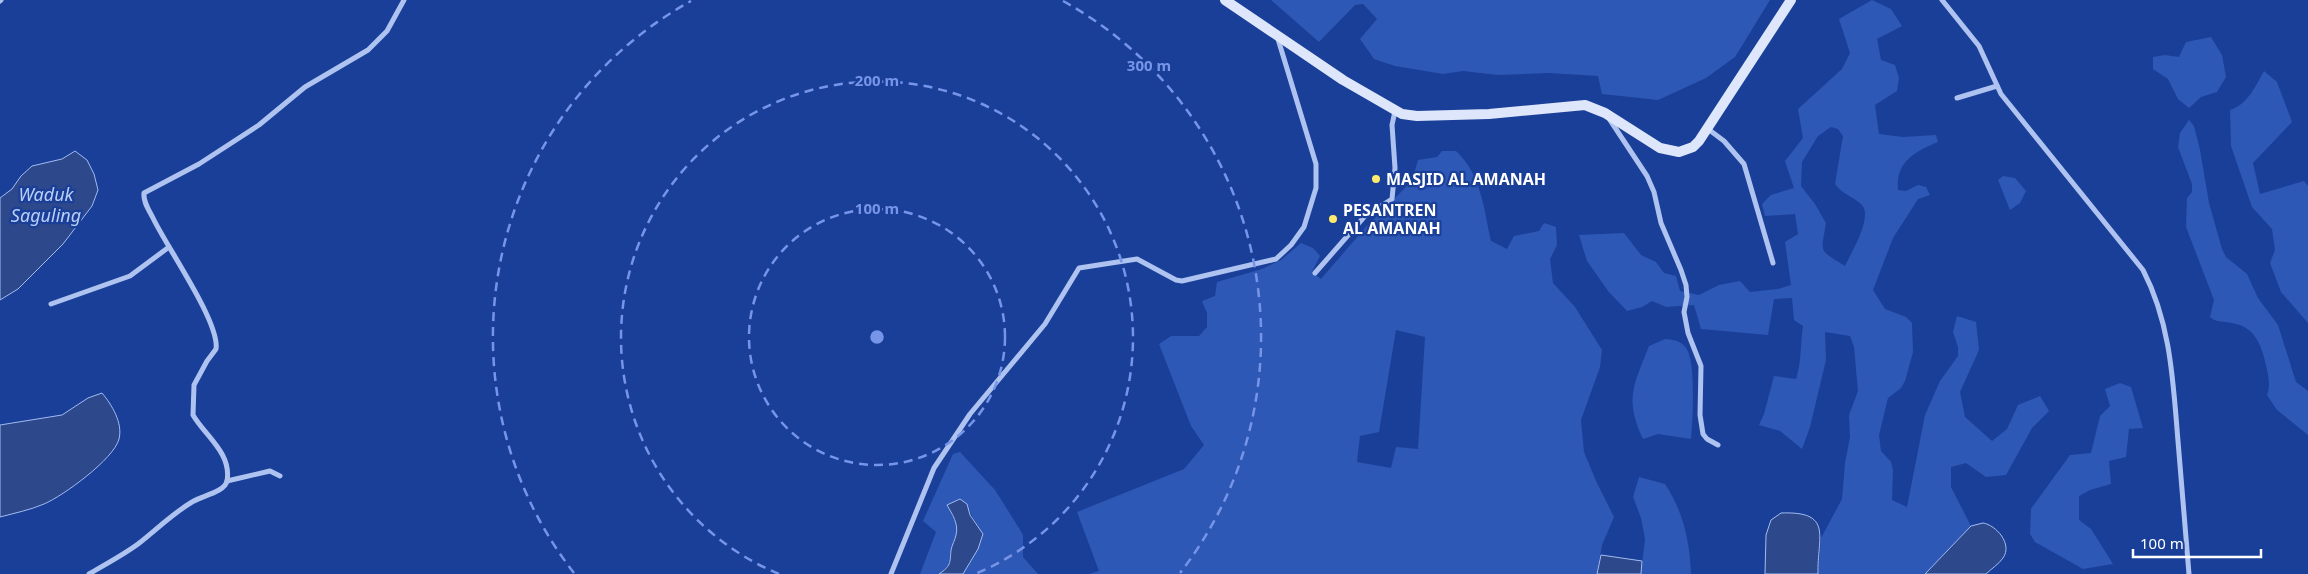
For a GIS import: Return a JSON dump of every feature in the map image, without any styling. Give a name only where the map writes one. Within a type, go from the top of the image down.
[{"type":"main road","points":[[1226,0],[1343,80],[1395,111],[1417,116],[1488,114],[1576,104],[1585,105],[1605,113],[1660,148],[1671,152],[1679,152],[1693,147],[1708,128],[1791,0]]},
{"type":"street","points":[[89,574],[138,543],[194,500],[224,487],[227,481],[226,466],[219,448],[193,415],[194,385],[206,362],[216,349],[214,330],[188,278],[144,201],[146,191],[206,160],[258,125],[304,87],[368,50],[387,31],[404,0]]},
{"type":"street","points":[[1942,0],[1979,46],[1997,86],[2035,138],[2143,270],[2154,291],[2162,314],[2172,368],[2189,574]]},
{"type":"street","points":[[891,574],[934,468],[970,414],[1045,324],[1079,268],[1137,259],[1176,280],[1182,280],[1276,259],[1291,245],[1304,228],[1316,188],[1316,164],[1278,36]]},
{"type":"street","points":[[1958,98],[1997,86]]},
{"type":"street","points":[[1315,274],[1365,216],[1392,198],[1395,168],[1392,125],[1395,111]]},
{"type":"street","points":[[1605,113],[1647,176],[1654,192],[1663,230],[1682,270],[1686,285],[1684,312],[1688,333],[1701,366],[1700,415],[1703,434],[1707,439],[1718,445]]},
{"type":"street","points":[[1708,128],[1724,141],[1744,164],[1773,263]]},
{"type":"street","points":[[51,304],[130,276],[169,247]]},
{"type":"street","points":[[227,481],[270,471],[280,476]]},
{"type":"shaded area","points":[[1271,0],[1770,0],[1735,57],[1706,78],[1658,100],[1602,94],[1598,76],[1549,73],[1498,75],[1463,71],[1443,74],[1395,66],[1374,59],[1360,39],[1377,19],[1363,4],[1355,5],[1319,42]]},
{"type":"shaded area","points":[[1872,0],[1891,9],[1902,26],[1877,39],[1881,60],[1895,65],[1899,78],[1897,91],[1875,105],[1879,134],[1903,137],[1936,135],[1938,142],[1915,154],[1900,172],[1898,190],[1906,191],[1918,185],[1926,187],[1930,195],[1918,199],[1893,238],[1873,290],[1885,309],[1906,317],[1912,323],[1913,352],[1905,381],[1901,388],[1888,398],[1879,435],[1881,451],[1891,462],[1893,470],[1892,500],[1907,507],[1925,415],[1940,381],[1958,356],[1958,347],[1953,332],[1957,316],[1976,322],[1979,350],[1960,392],[1965,417],[1992,441],[2007,429],[2018,405],[2040,396],[2049,411],[2032,428],[2006,475],[1986,477],[1966,463],[1951,467],[1951,487],[1971,526],[1925,574],[1818,574],[1821,538],[1842,499],[1845,463],[1850,437],[1849,415],[1858,391],[1854,347],[1850,336],[1825,332],[1826,360],[1810,427],[1802,449],[1780,431],[1759,425],[1764,414],[1774,376],[1796,379],[1798,372],[1803,326],[1794,320],[1792,298],[1774,299],[1768,335],[1701,329],[1694,305],[1666,307],[1652,301],[1642,307],[1627,311],[1608,291],[1587,261],[1579,235],[1624,233],[1641,255],[1656,262],[1664,273],[1676,276],[1680,291],[1699,295],[1719,285],[1740,281],[1750,292],[1778,289],[1791,285],[1785,242],[1798,234],[1795,214],[1765,216],[1762,204],[1771,195],[1794,188],[1785,161],[1803,138],[1798,109],[1842,69],[1850,53],[1839,19]],"holes":[[[1831,127],[1838,129],[1843,136],[1835,184],[1862,205],[1865,211],[1860,235],[1845,266],[1824,250],[1823,240],[1826,223],[1815,204],[1801,186],[1802,162],[1818,136]]]},
{"type":"shaded area","points":[[2211,37],[2222,55],[2226,77],[2217,92],[2201,97],[2189,108],[2178,99],[2168,79],[2153,69],[2153,57],[2165,55],[2179,57],[2186,42]]},
{"type":"shaded area","points":[[2264,71],[2277,82],[2292,122],[2253,163],[2260,194],[2304,181],[2308,186],[2308,323],[2281,292],[2270,263],[2275,250],[2272,229],[2252,207],[2231,146],[2230,110],[2242,104],[2254,89]]},
{"type":"shaded area","points":[[2189,120],[2194,126],[2209,203],[2222,249],[2226,257],[2247,274],[2258,298],[2278,325],[2296,382],[2308,391],[2308,435],[2277,410],[2267,395],[2269,383],[2266,365],[2262,350],[2252,333],[2240,325],[2218,321],[2210,317],[2214,300],[2186,227],[2187,198],[2192,192],[2192,184],[2178,147],[2180,133]]},
{"type":"shaded area","points":[[1442,151],[1456,151],[1471,170],[1480,193],[1491,241],[1507,249],[1514,236],[1539,231],[1544,223],[1556,227],[1557,245],[1550,259],[1553,283],[1575,307],[1602,350],[1600,367],[1581,420],[1584,452],[1614,517],[1602,545],[1597,574],[1089,574],[1099,571],[1077,512],[1184,469],[1204,445],[1191,426],[1159,344],[1171,336],[1199,336],[1207,327],[1207,313],[1202,301],[1215,296],[1217,282],[1262,269],[1281,260],[1301,243],[1313,248],[1320,256],[1312,272],[1321,279],[1365,228],[1412,181],[1418,160],[1437,157]],"holes":[[[1396,330],[1425,337],[1418,449],[1396,447],[1391,468],[1357,462],[1360,436],[1379,432]]]},
{"type":"shaded area","points":[[2003,176],[2015,178],[2026,191],[2020,203],[2010,210],[1998,180]]},
{"type":"shaded area","points":[[1665,339],[1681,343],[1689,355],[1693,378],[1691,439],[1658,434],[1643,439],[1637,425],[1634,413],[1633,392],[1639,371],[1649,346]]},
{"type":"shaded area","points":[[2120,383],[2131,387],[2143,428],[2129,429],[2126,457],[2109,461],[2111,484],[2090,490],[2079,496],[2079,520],[2091,529],[2113,564],[2083,569],[2035,542],[2030,534],[2031,509],[2070,455],[2091,453],[2100,416],[2110,406],[2105,389]]},
{"type":"shaded area","points":[[960,452],[995,490],[1023,535],[1023,557],[1038,574],[963,574],[977,551],[981,538],[981,532],[967,504],[947,505],[956,524],[957,532],[951,550],[952,559],[949,566],[939,574],[920,574],[936,532],[923,521],[953,454]]},
{"type":"shaded area","points":[[1639,477],[1665,484],[1677,505],[1687,539],[1691,574],[1641,574],[1645,539],[1641,518],[1633,497]]},
{"type":"water","name":"Waduk Saguling","points":[[75,151],[87,160],[94,174],[98,190],[92,206],[63,244],[18,289],[0,300],[0,198],[12,189],[21,176],[32,166],[62,159]]},
{"type":"water","points":[[102,393],[113,409],[120,433],[115,447],[108,456],[87,476],[52,500],[33,508],[0,517],[0,425],[62,415],[88,398]]},
{"type":"water","points":[[960,499],[967,504],[970,515],[983,534],[978,549],[963,574],[939,574],[949,564],[957,531],[955,519],[947,505]]},
{"type":"water","points":[[1781,513],[1809,516],[1816,522],[1820,538],[1818,574],[1765,574],[1766,535],[1771,520]]},
{"type":"water","points":[[1983,523],[1998,531],[2006,547],[2006,553],[2003,558],[1986,574],[1925,574],[1971,526]]},
{"type":"water","points":[[1601,555],[1642,561],[1641,574],[1597,574]]},
{"type":"place","name":"MASJID AL AMANAH","points":[[1376,179]]},
{"type":"place","name":"PESANTREN AL AMANAH","points":[[1333,219]]}]
